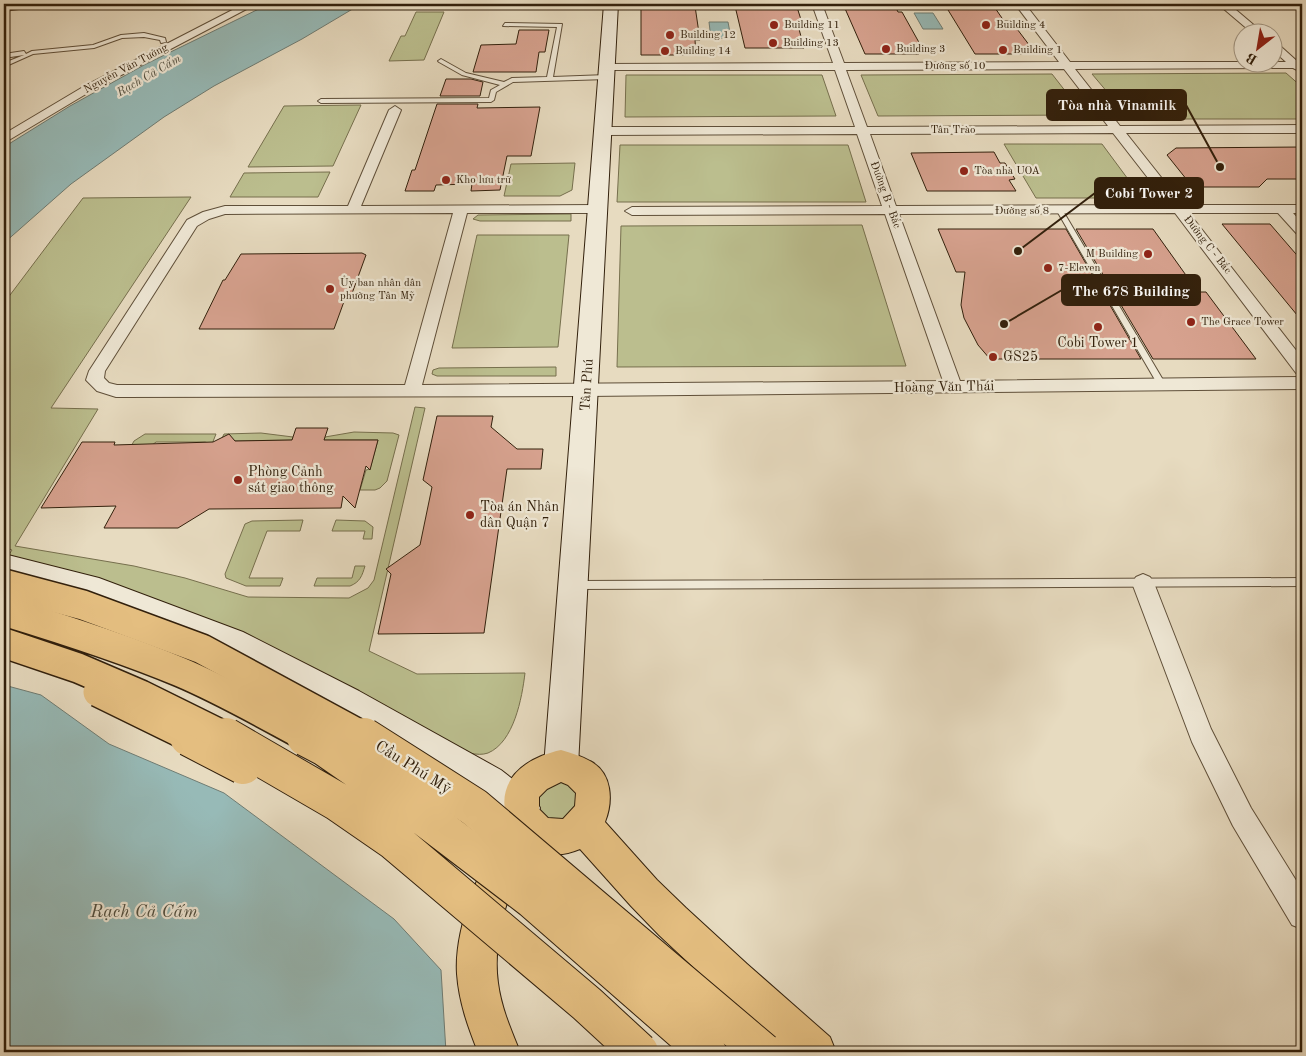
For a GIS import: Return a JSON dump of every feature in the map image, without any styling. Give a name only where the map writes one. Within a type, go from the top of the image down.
[{"type":"main road","name":"Cầu Phú Mỹ","points":[[4,584],[83,605],[202,649],[348,727],[474,807],[764,1052]]},
{"type":"main road","points":[[4,611],[67,630],[180,672],[248,705],[325,747],[410,806],[518,888],[707,1052]]},
{"type":"main road","points":[[4,643],[78,668],[141,695],[232,740],[338,802],[393,840],[587,1004],[640,1052]]},
{"type":"main road","points":[[4,656],[64,678],[135,709],[220,752],[325,816],[377,850],[471,920],[612,1052]]},
{"type":"main road","points":[[499,1052],[484,1012],[476,974],[482,921],[499,872],[513,847],[526,817],[525,789],[530,780],[538,773],[549,768],[561,766],[572,768],[590,782],[594,793],[594,806],[583,826],[573,833],[561,837],[549,837],[538,833],[526,817]]},
{"type":"main road","points":[[583,826],[603,845],[651,900],[749,995],[815,1052]]},
{"type":"street","name":"Nguyễn Văn Tưởng","points":[[4,139],[87,89],[251,4]]},
{"type":"street","name":"Tân Phú","points":[[561,766],[611,4]]},
{"type":"street","name":"Đường B - Bắc","points":[[816,4],[954,387]]},
{"type":"street","name":"Đường C - Bắc","points":[[1020,4],[1302,369]]},
{"type":"street","points":[[1223,4],[1245,22]]},
{"type":"street","points":[[4,8],[23,6]]},
{"type":"street","points":[[1284,54],[1300,67]]},
{"type":"street","name":"Đường số 10","points":[[607,72],[838,66],[1300,67]]},
{"type":"street","points":[[395,110],[353,209],[598,208]]},
{"type":"street","name":"Tân Trào","points":[[604,131],[1302,129]]},
{"type":"street","name":"Hoàng Văn Thái","points":[[353,209],[225,210],[200,217],[192,223],[97,371],[95,380],[103,387],[116,391],[586,390],[1302,383]]},
{"type":"street","points":[[412,389],[462,209]]},
{"type":"street","points":[[1282,209],[1302,231]]},
{"type":"street","name":"Đường số 8","points":[[632,212],[1302,209]]},
{"type":"street","points":[[4,566],[99,590],[232,641],[348,701],[481,778],[526,817]]},
{"type":"street","points":[[1143,583],[1202,734],[1242,817],[1302,915]]},
{"type":"lane","points":[[505,25],[560,25],[550,78]]},
{"type":"lane","points":[[4,56],[14,53],[55,50],[57,53],[63,53],[74,48],[94,46],[130,35],[134,40],[174,44]]},
{"type":"lane","points":[[4,65],[32,53]]},
{"type":"lane","points":[[441,61],[454,71],[477,79],[505,84]]},
{"type":"lane","points":[[322,101],[491,100],[493,91],[512,80],[607,72]]},
{"type":"lane","points":[[1060,211],[1162,385]]},
{"type":"lane","points":[[574,585],[1302,582]]},
{"type":"green space","points":[[416,12],[444,12],[424,60],[389,61],[401,36],[405,36]]},
{"type":"green space","points":[[1286,73],[1302,87],[1302,119],[1130,119],[1092,74]]},
{"type":"green space","points":[[1052,74],[1084,115],[878,116],[861,75]]},
{"type":"green space","points":[[626,75],[822,75],[836,116],[625,117]]},
{"type":"green space","points":[[361,105],[333,166],[248,167],[284,106]]},
{"type":"green space","points":[[1004,144],[1102,144],[1142,198],[1036,198]]},
{"type":"green space","points":[[620,145],[848,145],[866,202],[617,202]]},
{"type":"green space","points":[[575,163],[572,190],[560,196],[504,196],[511,164]]},
{"type":"green space","points":[[330,172],[318,197],[230,197],[244,173]]},
{"type":"green space","points":[[191,197],[51,408],[98,409],[15,546],[134,566],[185,578],[248,597],[349,598],[368,588],[374,580],[415,407],[425,408],[369,651],[417,674],[525,673],[519,706],[510,729],[497,747],[488,753],[475,754],[453,748],[8,556],[12,550],[4,547],[4,303],[83,198]]},
{"type":"green space","points":[[571,214],[571,221],[480,221],[473,219],[478,215]]},
{"type":"green space","points":[[862,225],[906,366],[617,367],[621,226]]},
{"type":"green space","points":[[477,235],[569,235],[558,347],[452,348]]},
{"type":"green space","points":[[556,367],[556,376],[437,376],[432,374],[433,370],[439,368]]},
{"type":"green space","points":[[354,432],[393,433],[399,435],[387,481],[380,488],[360,490],[366,470],[370,469],[378,440],[324,440],[325,437]]},
{"type":"green space","points":[[261,433],[293,437],[292,440],[235,441],[231,451],[216,451],[224,434]]},
{"type":"green space","points":[[145,434],[216,434],[212,444],[205,442],[156,442],[117,472],[134,441]]},
{"type":"green space","points":[[303,520],[300,531],[267,531],[249,578],[283,578],[280,586],[246,586],[226,578],[225,574],[245,524],[252,521]]},
{"type":"green space","points":[[336,520],[365,521],[373,527],[372,539],[363,539],[365,531],[332,531]]},
{"type":"green space","points":[[355,566],[365,566],[360,578],[350,586],[314,586],[317,578],[352,578]]},
{"type":"green space","points":[[562,778],[582,795],[568,821],[545,818],[537,806],[539,792]]},
{"type":"water","name":"Rạch Cả Cấm","points":[[269,4],[361,4],[302,39],[214,86],[164,117],[71,184],[4,243],[4,147],[70,106],[144,65]]},
{"type":"water","points":[[914,13],[933,13],[943,29],[923,29]]},
{"type":"water","points":[[709,22],[728,22],[731,38],[711,39]]},
{"type":"water","name":"Rạch Cả Cấm","points":[[4,685],[41,695],[109,744],[224,793],[394,919],[441,970],[446,1052],[19,1052],[4,1044]]},
{"type":"building","points":[[641,4],[691,4],[691,6],[695,6],[700,40],[695,40],[696,55],[641,55]]},
{"type":"building","points":[[741,4],[796,4],[804,29],[799,29],[804,48],[745,48],[735,6],[741,6]]},
{"type":"building","points":[[843,4],[894,4],[898,12],[902,12],[921,46],[915,46],[919,54],[865,54]]},
{"type":"building","points":[[945,5],[993,5],[1004,21],[1011,21],[1036,54],[975,54]]},
{"type":"building","points":[[519,30],[549,30],[545,52],[539,52],[536,72],[473,72],[481,45],[516,44]]},
{"type":"building","points":[[446,79],[471,79],[483,82],[480,96],[440,96]]},
{"type":"building","points":[[437,104],[478,104],[477,108],[540,107],[531,156],[507,156],[500,190],[471,191],[472,184],[436,185],[434,191],[405,191],[412,170],[415,170]]},
{"type":"building","points":[[1302,147],[1302,179],[1267,179],[1259,187],[1196,187],[1191,185],[1167,155],[1176,148]]},
{"type":"building","name":"Tòa nhà UOA","points":[[994,152],[1000,163],[1005,163],[1015,179],[1009,180],[1016,191],[927,191],[911,153]]},
{"type":"building","points":[[1222,224],[1270,224],[1302,261],[1302,321]]},
{"type":"building","points":[[938,229],[1066,229],[1141,359],[990,359],[978,345],[964,318],[961,305],[965,272],[956,272]]},
{"type":"building","points":[[1076,229],[1153,229],[1198,292],[1206,292],[1256,359],[1153,359]]},
{"type":"building","name":"Ủy ban nhân dân phường Tân Mỹ","points":[[362,253],[366,255],[350,299],[346,296],[334,329],[199,329],[223,280],[225,280],[241,254]]},
{"type":"building","points":[[437,416],[493,416],[491,427],[517,449],[543,449],[541,469],[507,469],[484,633],[378,634],[391,574],[386,569],[420,545],[432,487],[423,480]]},
{"type":"building","points":[[296,428],[328,428],[324,440],[378,440],[370,470],[366,466],[355,508],[343,496],[341,508],[209,509],[178,528],[104,528],[116,506],[41,508],[82,442],[115,442],[114,445],[213,442],[229,434],[235,441],[292,440]]},
{"type":"place","name":"Building 11","points":[[774,25]]},
{"type":"place","name":"Building 4","points":[[986,25]]},
{"type":"place","name":"Building 12","points":[[670,35]]},
{"type":"place","name":"Building 13","points":[[773,43]]},
{"type":"place","name":"Building 3","points":[[886,49]]},
{"type":"place","name":"Building 1","points":[[1003,50]]},
{"type":"place","name":"Building 14","points":[[665,51]]},
{"type":"place","name":"Tòa nhà Vinamilk","points":[[1220,167]]},
{"type":"place","name":"Tòa nhà UOA","points":[[964,171]]},
{"type":"place","name":"Kho lưu trữ","points":[[446,180]]},
{"type":"place","name":"Cobi Tower 2","points":[[1018,251]]},
{"type":"place","name":"M Building","points":[[1148,254]]},
{"type":"place","name":"7-Eleven","points":[[1048,268]]},
{"type":"place","name":"Ủy ban nhân dân phường Tân Mỹ","points":[[330,289]]},
{"type":"place","name":"The Grace Tower","points":[[1191,322]]},
{"type":"place","name":"The 678 Building","points":[[1004,324]]},
{"type":"place","name":"Cobi Tower 1","points":[[1098,327]]},
{"type":"place","name":"GS25","points":[[993,357]]},
{"type":"place","name":"Phòng Cảnh sát giao thông","points":[[238,480]]},
{"type":"place","name":"Tòa án Nhân dân Quận 7","points":[[470,515]]}]
